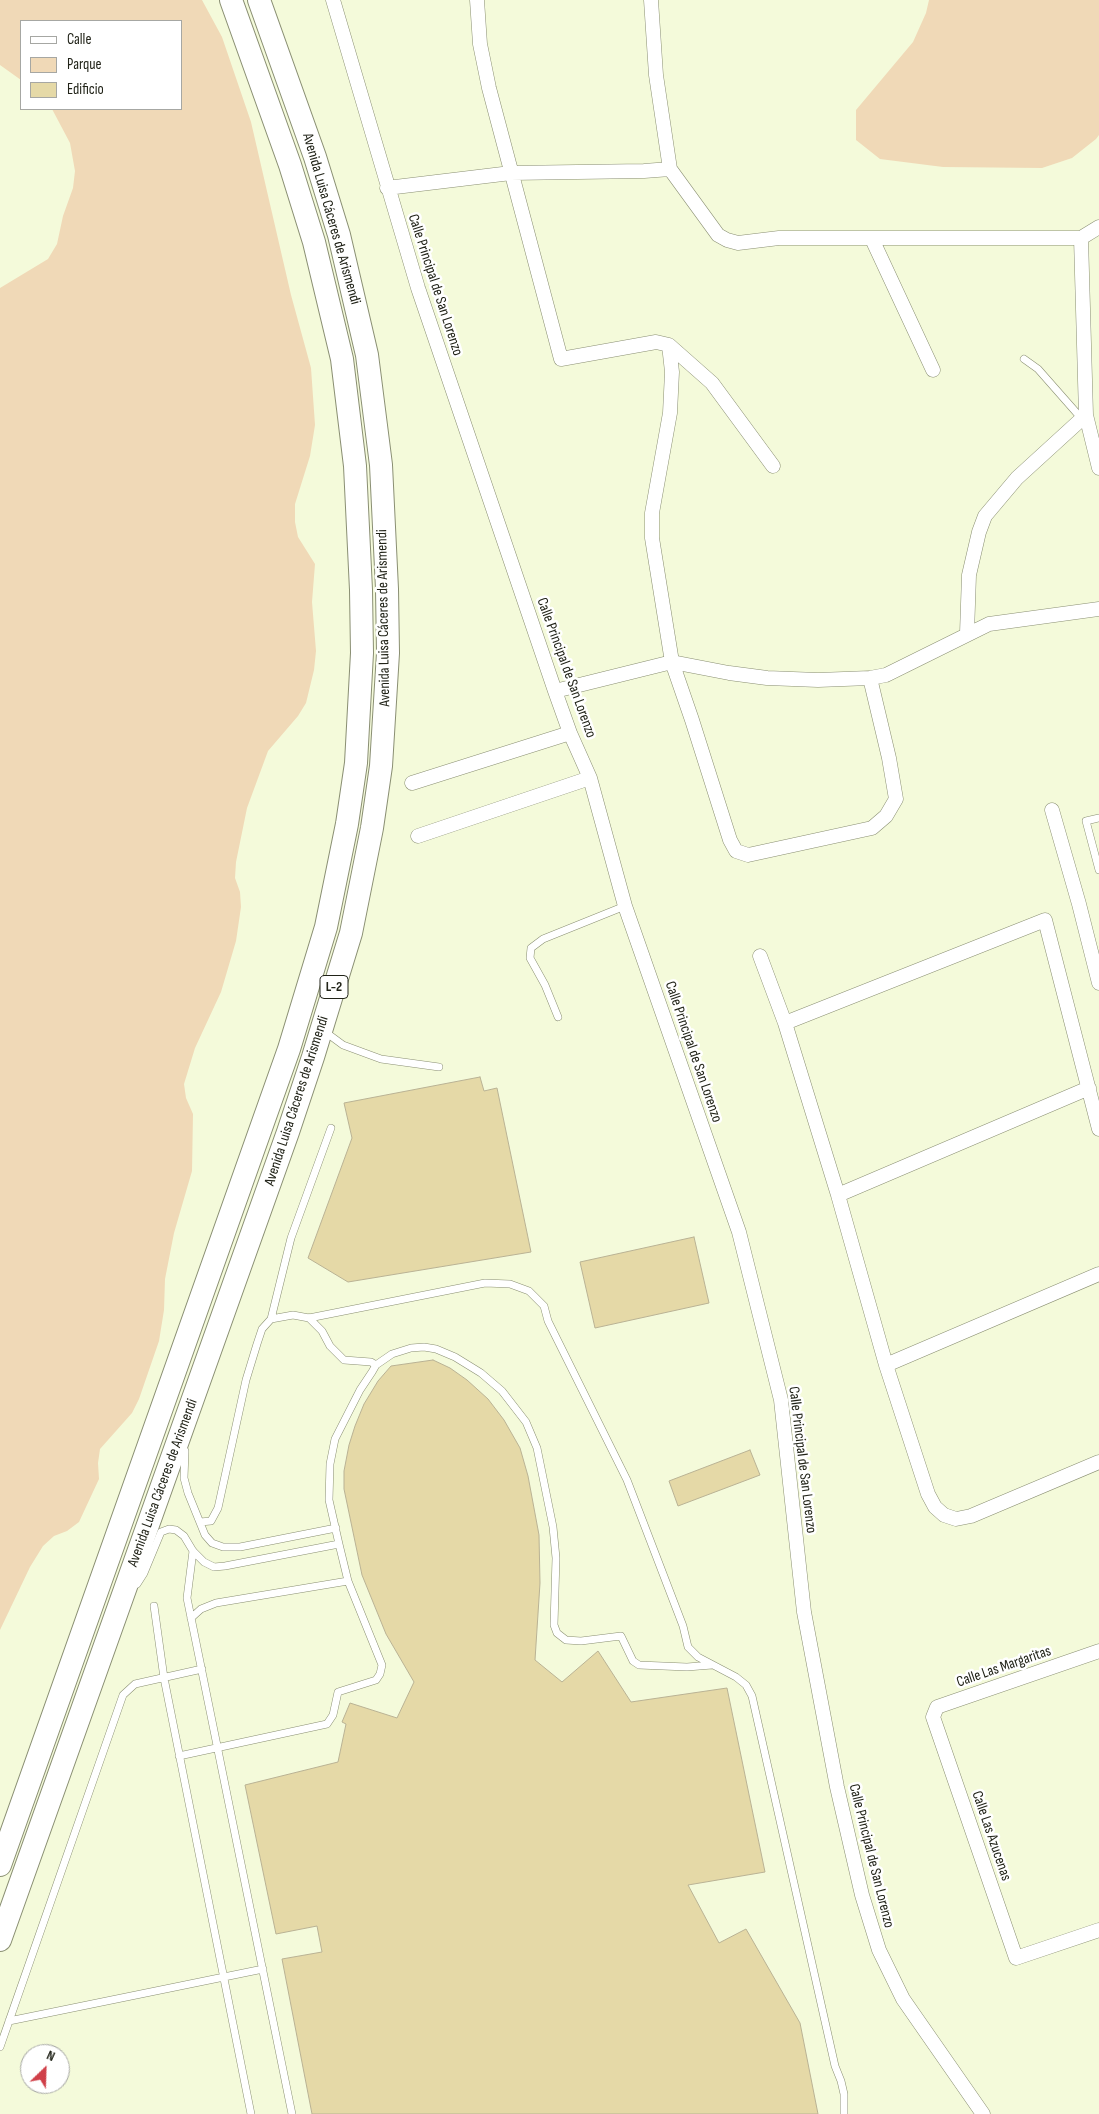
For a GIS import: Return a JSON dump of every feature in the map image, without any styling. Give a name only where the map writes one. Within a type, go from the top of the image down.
[{"type":"main road","name":"Avenida Luisa Cáceres de Arismendi","points":[[0,1865],[289,1049],[326,927],[347,824],[356,762],[362,653],[361,590],[356,466],[342,359],[330,301],[312,234],[290,165],[232,0]]},
{"type":"main road","name":"Avenida Luisa Cáceres de Arismendi","points":[[0,1940],[288,1132],[351,933],[382,766],[388,653],[381,465],[368,355],[339,235],[315,158],[259,0]]},
{"type":"street","name":"Calle Principal de San Lorenzo","points":[[333,0],[387,188],[421,297],[555,691],[570,733],[590,778],[625,906],[739,1232],[781,1400],[804,1612],[837,1787],[862,1895],[879,1950],[903,1999],[983,2114]]},
{"type":"street","points":[[477,0],[480,44],[489,88],[561,359],[656,342],[669,345],[712,384],[773,466]]},
{"type":"street","points":[[651,0],[656,75],[670,169],[718,235],[727,240],[738,244],[779,238],[1081,238],[1099,227]]},
{"type":"street","points":[[387,188],[511,173],[670,169]]},
{"type":"street","points":[[1081,238],[1084,417],[1099,468]]},
{"type":"street","points":[[872,239],[933,370]]},
{"type":"street","points":[[669,345],[672,372],[670,414],[652,512],[652,538],[672,662],[730,840],[736,851],[748,854],[872,828],[886,816],[896,799],[889,758],[870,678]]},
{"type":"street","points":[[968,633],[970,575],[985,516],[1017,478],[1084,417]]},
{"type":"street","points":[[555,691],[672,662],[767,678],[818,680],[870,678],[886,675],[989,624],[1099,609]]},
{"type":"street","points":[[412,783],[570,733]]},
{"type":"street","points":[[418,836],[590,778]]},
{"type":"street","points":[[1052,810],[1099,983]]},
{"type":"street","points":[[785,1022],[1045,920],[1099,1129]]},
{"type":"street","points":[[760,956],[785,1022],[838,1195],[886,1366],[928,1494],[935,1507],[944,1516],[956,1519],[971,1516],[1099,1462]]},
{"type":"street","points":[[838,1195],[1089,1088]]},
{"type":"street","points":[[886,1366],[1099,1274]]},
{"type":"street","name":"Calle Las Margaritas","points":[[934,1725],[933,1717],[937,1706],[1099,1652]]},
{"type":"street","name":"Calle Las Azucenas","points":[[934,1725],[1016,1958],[1099,1930]]},
{"type":"lane","points":[[1024,359],[1038,369],[1084,417]]},
{"type":"lane","points":[[1099,818],[1086,821],[1099,870]]},
{"type":"lane","points":[[558,1017],[545,985],[530,958],[531,948],[543,939],[625,906]]},
{"type":"lane","points":[[321,1029],[343,1044],[381,1059],[439,1068]]},
{"type":"lane","points":[[200,1522],[211,1521],[218,1508],[251,1362],[262,1329],[272,1319],[291,1238],[330,1128]]},
{"type":"lane","points":[[272,1319],[293,1315],[309,1318],[485,1283],[510,1284],[529,1291],[544,1306],[548,1321],[627,1480],[683,1626],[688,1646],[698,1657],[736,1677],[746,1686],[752,1696],[832,2050],[842,2081],[844,2114]]},
{"type":"lane","points":[[224,1310],[183,1458],[184,1478],[188,1493],[205,1535],[212,1543],[223,1547],[240,1547],[336,1528]]},
{"type":"lane","points":[[309,1318],[322,1331],[330,1346],[344,1360],[371,1362],[376,1366]]},
{"type":"lane","points":[[179,1756],[327,1724],[333,1715],[338,1692],[376,1680],[382,1665],[348,1581],[329,1500],[330,1464],[335,1440],[360,1390],[376,1366],[392,1354],[411,1348],[424,1347],[436,1349],[456,1356],[481,1372],[502,1391],[526,1422],[537,1448],[553,1527],[556,1558],[554,1625],[557,1633],[566,1640],[581,1641],[621,1636],[633,1661],[639,1665],[687,1667],[712,1665]]},
{"type":"lane","points":[[115,1617],[144,1573],[161,1532],[168,1529],[176,1530],[184,1536],[193,1551],[204,1562],[214,1567],[339,1544]]},
{"type":"lane","points":[[193,1551],[187,1598],[292,2114]]},
{"type":"lane","points":[[191,1618],[201,1610],[216,1603],[348,1581]]},
{"type":"lane","points":[[154,1606],[164,1678],[251,2114]]},
{"type":"lane","points":[[0,2047],[123,1695],[136,1684],[202,1669]]},
{"type":"lane","points":[[9,2021],[263,1969]]},
{"type":"green space","points":[[0,0],[202,0],[222,37],[251,122],[291,295],[311,368],[315,425],[310,456],[295,504],[295,522],[298,537],[315,564],[312,602],[316,651],[314,670],[306,703],[298,716],[268,751],[247,808],[236,862],[235,878],[240,892],[241,907],[236,941],[221,992],[195,1048],[184,1084],[186,1098],[193,1114],[192,1171],[174,1233],[165,1279],[164,1310],[159,1341],[139,1399],[132,1413],[100,1449],[98,1463],[99,1479],[79,1522],[67,1531],[54,1536],[43,1546],[30,1567],[0,1630],[0,288],[48,259],[57,244],[63,216],[73,188],[75,171],[70,143],[53,110],[182,110],[182,20],[20,20],[20,79],[0,65]]},
{"type":"green space","points":[[929,0],[1099,0],[1099,135],[1096,139],[1072,158],[1042,168],[943,167],[880,159],[856,140],[856,110],[913,42],[926,13]]},
{"type":"building","points":[[480,1077],[484,1091],[497,1088],[531,1252],[348,1282],[308,1258],[352,1138],[344,1103]]},
{"type":"building","points":[[694,1237],[709,1303],[595,1328],[580,1262]]},
{"type":"building","points":[[433,1360],[450,1368],[467,1380],[488,1399],[504,1420],[520,1448],[528,1476],[539,1535],[540,1583],[535,1660],[562,1682],[598,1651],[631,1702],[727,1688],[765,1872],[688,1885],[719,1943],[746,1929],[800,2023],[818,2114],[312,2114],[282,1959],[322,1952],[317,1926],[276,1934],[245,1785],[338,1762],[346,1724],[342,1722],[350,1703],[397,1718],[414,1682],[386,1634],[362,1575],[344,1489],[344,1471],[355,1426],[364,1404],[378,1381],[391,1366]]},
{"type":"building","points":[[750,1450],[760,1475],[678,1506],[669,1481]]}]
